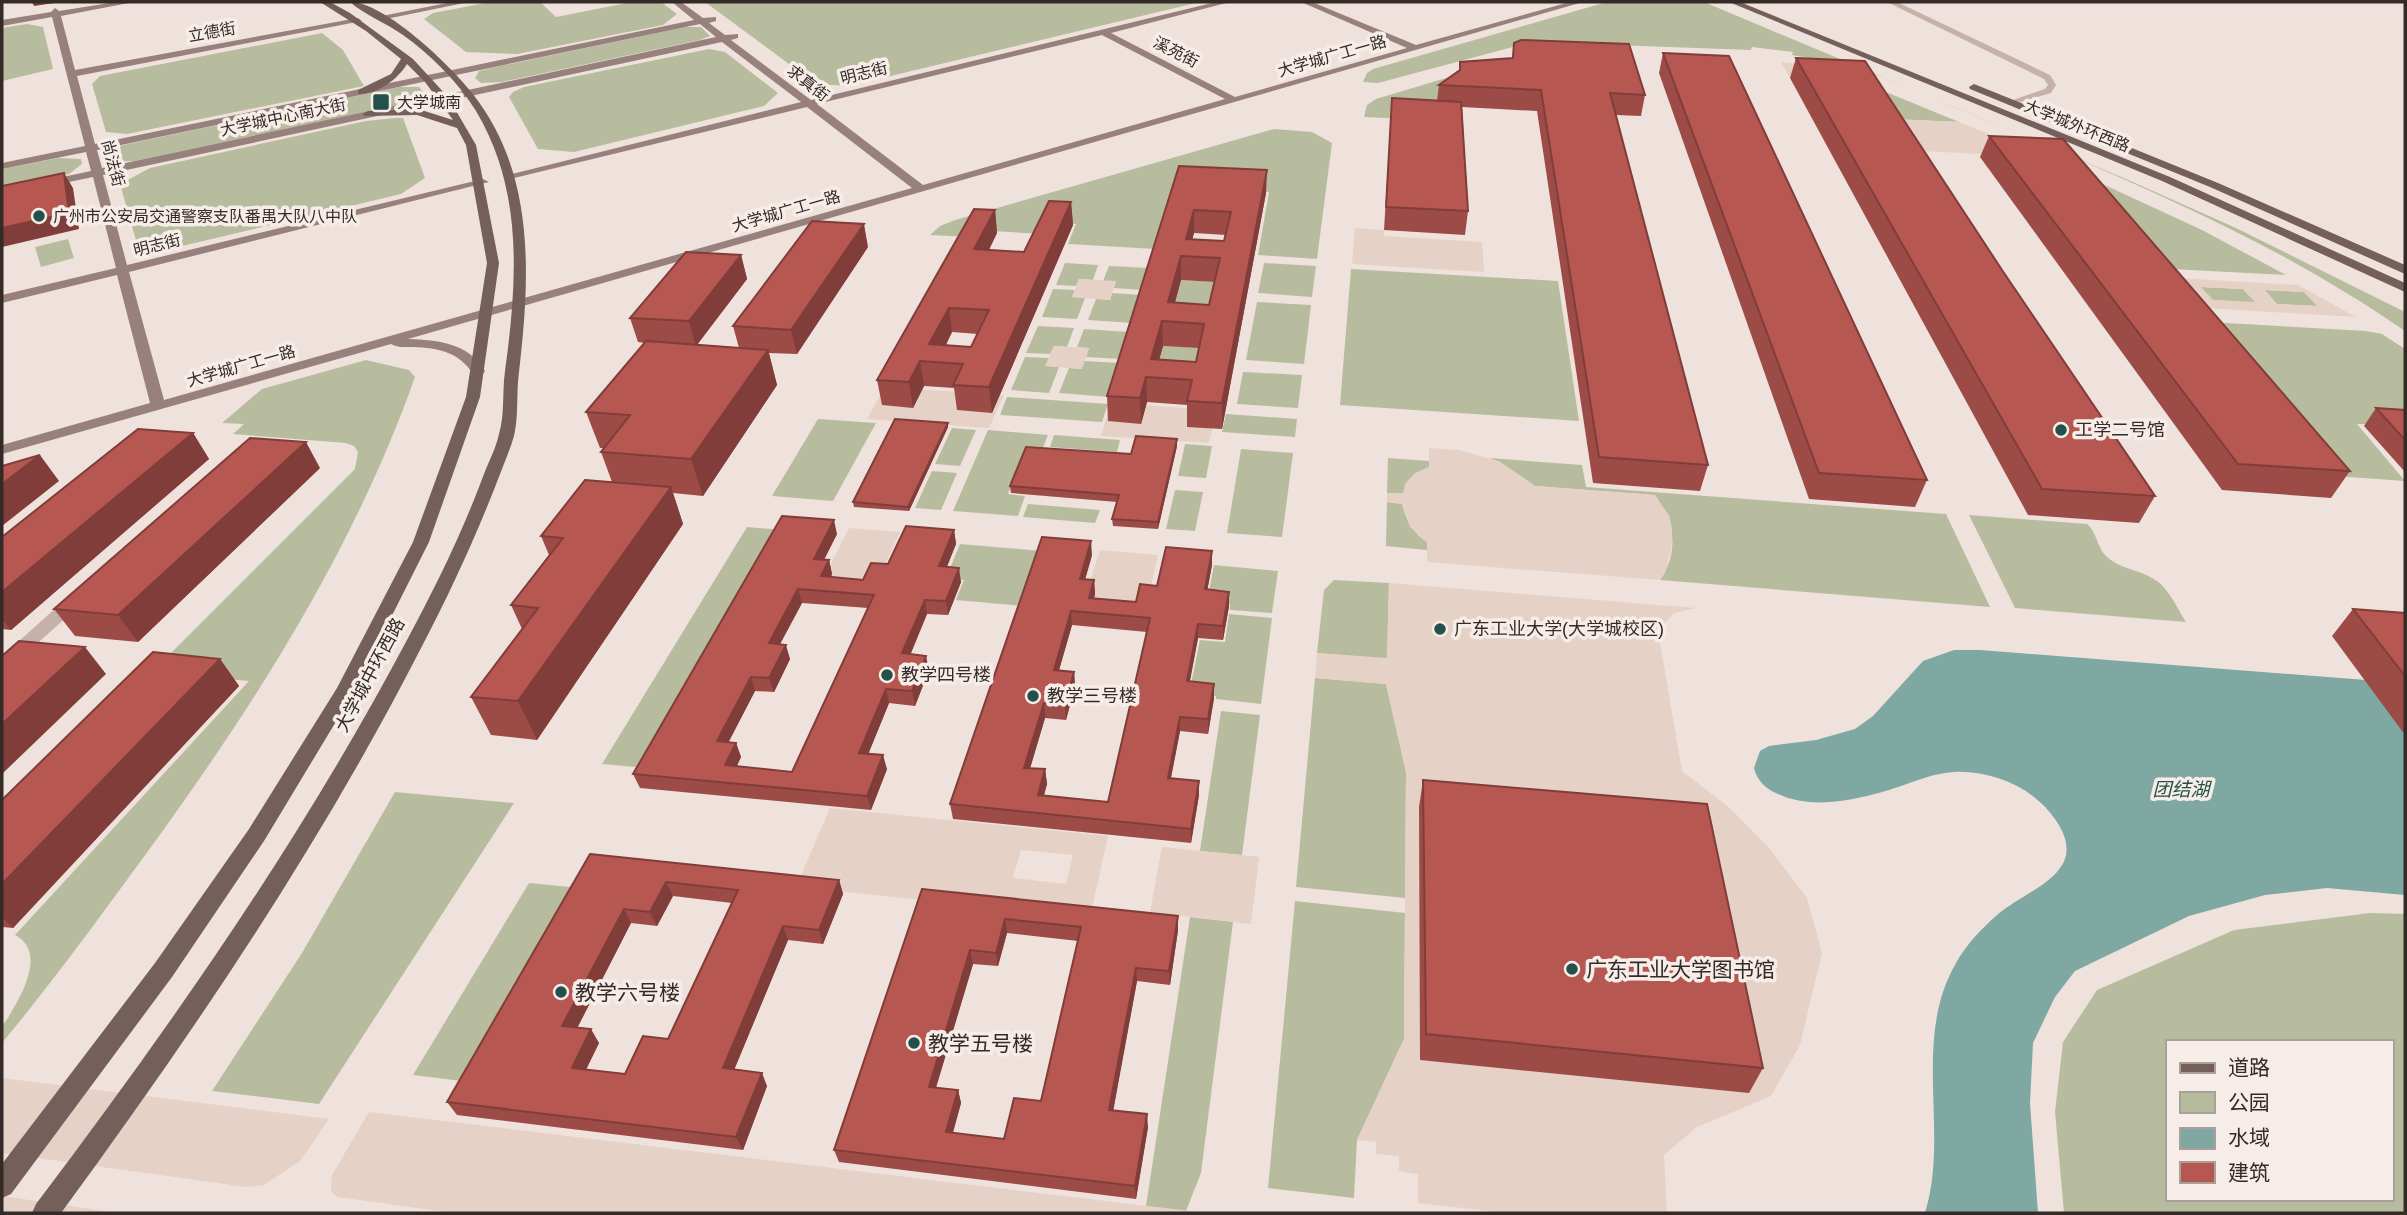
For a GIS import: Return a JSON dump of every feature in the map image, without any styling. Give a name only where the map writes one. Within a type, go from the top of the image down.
[{"type":"main road","name":"大学城中环西路","points":[[2,1185],[135,1009],[223,886],[284,791],[385,615],[425,538],[472,403],[489,307],[492,253],[483,182],[461,125],[428,78],[358,22],[324,2]]},
{"type":"main road","name":"大学城中环西路","points":[[45,1213],[189,1012],[329,800],[383,706],[468,537],[508,430],[511,378],[522,298],[522,238],[519,210],[510,176],[492,129],[452,73],[424,48],[381,17],[354,2]]},
{"type":"main road","name":"大学城外环西路","points":[[1733,2],[2166,179],[2405,289]]},
{"type":"main road","name":"大学城外环西路","points":[[1761,2],[2214,184],[2405,270]]},
{"type":"main road","points":[[362,92],[390,80],[401,69],[406,58]]},
{"type":"main road","points":[[368,114],[417,112],[461,125]]},
{"type":"street","points":[[56,13],[111,2]]},
{"type":"street","points":[[2,22],[130,2]]},
{"type":"street","points":[[381,17],[465,2]]},
{"type":"street","name":"求真街","points":[[676,2],[820,100],[924,185]]},
{"type":"street","name":"求真街","points":[[690,2],[707,21]]},
{"type":"street","name":"明志街","points":[[510,176],[1226,2]]},
{"type":"street","points":[[1305,2],[1411,47]]},
{"type":"street","name":"大学城广工一路","points":[[1411,47],[1561,2]]},
{"type":"street","name":"大学城广工一路","points":[[2,450],[157,402],[489,307],[1579,2]]},
{"type":"street","points":[[1891,2],[2047,77],[2052,85],[2048,91],[2013,103]]},
{"type":"street","name":"尚法街","points":[[56,13],[157,402]]},
{"type":"street","name":"大学城中心南大街","points":[[2,166],[707,21]]},
{"type":"street","name":"立德街","points":[[71,74],[358,22]]},
{"type":"street","points":[[1951,30],[1968,27]]},
{"type":"street","name":"溪苑街","points":[[1103,32],[1231,98]]},
{"type":"street","name":"求真街","points":[[729,37],[808,103],[924,185]]},
{"type":"street","name":"大学城中心南大街","points":[[2,193],[729,37]]},
{"type":"street","name":"明志街","points":[[2,299],[483,182]]},
{"type":"street","name":"大学城广工一路","points":[[2,441],[366,346],[489,307]]},
{"type":"street","points":[[366,346],[400,343],[438,346],[469,356],[478,371]]},
{"type":"street","points":[[25,645],[81,595]]},
{"type":"green space","points":[[491,2],[540,2],[556,17],[632,2],[661,2],[677,14],[663,25],[517,54],[466,52],[424,19],[433,13]]},
{"type":"green space","points":[[705,2],[1200,2],[849,86],[816,84]]},
{"type":"green space","points":[[1607,2],[1704,2],[1885,78],[1848,65],[1792,55],[1793,52],[1752,47],[1751,50],[1532,42],[1378,83],[1363,82],[1367,73],[1373,69]]},
{"type":"green space","points":[[27,24],[43,27],[53,69],[2,81],[2,28]]},
{"type":"green space","points":[[685,27],[701,27],[710,36],[502,82],[481,83],[475,78],[479,71],[491,68]]},
{"type":"green space","points":[[322,33],[343,50],[364,86],[127,134],[106,132],[92,84],[100,76]]},
{"type":"green space","points":[[709,49],[725,52],[778,93],[764,106],[574,152],[538,149],[509,97],[524,87]]},
{"type":"green space","points":[[1476,69],[1446,121],[1364,117],[1367,105],[1376,99]]},
{"type":"green space","points":[[1869,85],[1959,122],[1892,119]]},
{"type":"green space","points":[[399,87],[419,87],[426,95],[412,102],[135,161],[111,162],[104,157],[112,149],[123,145]]},
{"type":"green space","points":[[1922,93],[2126,179],[2236,228],[2405,312],[2405,331],[2345,292],[2218,223],[2087,163]]},
{"type":"green space","points":[[403,118],[425,178],[401,194],[157,252],[139,251],[120,184],[150,168],[366,121]]},
{"type":"green space","points":[[1274,129],[1312,132],[1332,143],[1317,259],[1258,255],[1269,192],[1176,187],[1156,249],[1068,244],[1076,224],[1048,222],[1042,234],[974,230],[970,237],[930,235],[940,226],[955,220]]},
{"type":"green space","points":[[58,158],[81,159],[82,164],[69,174],[2,189],[2,169]]},
{"type":"green space","points":[[2070,169],[2202,230],[2286,275],[2153,268]]},
{"type":"green space","points":[[68,239],[74,258],[41,267],[35,247]]},
{"type":"green space","points":[[1065,263],[1098,265],[1093,280],[1079,279],[1076,286],[1056,285]]},
{"type":"green space","points":[[1264,263],[1316,266],[1312,297],[1258,293]]},
{"type":"green space","points":[[1109,266],[1150,268],[1143,290],[1114,288],[1116,281],[1103,281]]},
{"type":"green space","points":[[1351,269],[1558,281],[1579,421],[1340,405]]},
{"type":"green space","points":[[1181,280],[1220,282],[1209,329],[1168,326]]},
{"type":"green space","points":[[2200,287],[2243,289],[2256,303],[2213,300]]},
{"type":"green space","points":[[1053,289],[1075,290],[1072,297],[1085,298],[1077,319],[1042,317]]},
{"type":"green space","points":[[2264,290],[2304,292],[2318,306],[2277,304]]},
{"type":"green space","points":[[1112,293],[1142,295],[1133,323],[1088,320],[1096,299],[1110,300]]},
{"type":"green space","points":[[1257,302],[1311,305],[1304,364],[1246,360]]},
{"type":"green space","points":[[2191,321],[2366,331],[2382,334],[2405,349],[2405,425],[2357,424],[2405,481],[2321,475]]},
{"type":"green space","points":[[1038,326],[1074,328],[1067,347],[1054,346],[1050,354],[1026,353]]},
{"type":"green space","points":[[1084,329],[1130,332],[1121,359],[1086,357],[1089,348],[1077,347]]},
{"type":"green space","points":[[1163,346],[1204,348],[1196,387],[1152,384]]},
{"type":"green space","points":[[1025,357],[1049,358],[1046,366],[1059,367],[1049,393],[1011,390]]},
{"type":"green space","points":[[366,360],[409,370],[415,377],[362,505],[330,567],[297,627],[223,745],[126,882],[2,1043],[2,1026],[25,986],[31,962],[24,942],[15,935],[249,681],[152,672],[355,469],[358,452],[354,446],[346,443],[233,434],[244,424],[222,423],[262,389]]},
{"type":"green space","points":[[1084,361],[1120,363],[1109,397],[1059,393],[1069,368],[1081,369]]},
{"type":"green space","points":[[1243,372],[1302,375],[1298,408],[1237,404]]},
{"type":"green space","points":[[1007,397],[1108,404],[1102,422],[1000,415]]},
{"type":"green space","points":[[1226,414],[1297,419],[1295,437],[1222,432]]},
{"type":"green space","points":[[818,419],[876,423],[833,501],[772,496]]},
{"type":"green space","points":[[952,428],[976,430],[960,466],[935,464]]},
{"type":"green space","points":[[988,430],[1048,435],[1041,453],[1024,452],[1008,494],[1025,496],[1018,516],[953,511]]},
{"type":"green space","points":[[1054,435],[1120,440],[1117,452],[1050,447]]},
{"type":"green space","points":[[1185,444],[1212,446],[1206,478],[1178,476]]},
{"type":"green space","points":[[1241,449],[1293,453],[1282,537],[1227,533]]},
{"type":"green space","points":[[1388,458],[1429,461],[1429,467],[1414,474],[1403,494],[1387,493]]},
{"type":"green space","points":[[1489,458],[1582,465],[1586,487],[1946,514],[1990,607],[1660,580],[1670,558],[1672,536],[1667,515],[1655,495],[1535,486],[1500,462]]},
{"type":"green space","points":[[932,471],[957,473],[941,510],[915,508]]},
{"type":"green space","points":[[1175,490],[1203,492],[1195,531],[1166,529]]},
{"type":"green space","points":[[1387,502],[1402,504],[1411,526],[1427,542],[1427,550],[1386,546]]},
{"type":"green space","points":[[1028,504],[1100,510],[1095,523],[1023,517]]},
{"type":"green space","points":[[1969,515],[2087,524],[2106,556],[2158,582],[2186,622],[2015,608]]},
{"type":"green space","points":[[747,527],[784,530],[647,768],[602,764]]},
{"type":"green space","points":[[960,544],[1042,551],[1024,606],[956,600],[964,580],[946,578]]},
{"type":"green space","points":[[1214,565],[1278,571],[1272,613],[1230,610],[1230,604],[1207,602]]},
{"type":"green space","points":[[1334,580],[1389,583],[1387,659],[1317,653],[1324,590]]},
{"type":"green space","points":[[1229,614],[1272,618],[1261,704],[1189,694],[1200,640],[1225,642]]},
{"type":"green space","points":[[1315,678],[1386,684],[1406,772],[1405,898],[1296,887]]},
{"type":"green space","points":[[1221,711],[1260,715],[1242,855],[1200,851]]},
{"type":"green space","points":[[395,792],[514,803],[319,1104],[212,1091],[302,953]]},
{"type":"green space","points":[[529,883],[580,888],[470,1082],[413,1075]]},
{"type":"green space","points":[[1295,901],[1405,913],[1404,1039],[1357,1140],[1354,1198],[1268,1188]]},
{"type":"green space","points":[[2370,913],[2405,914],[2405,1213],[2064,1213],[2055,1112],[2063,1042],[2097,990],[2234,930]]},
{"type":"green space","points":[[1190,917],[1233,922],[1201,1173],[1186,1211],[1146,1206]]},
{"type":"shaded area","points":[[1781,62],[1798,64],[1892,119],[1959,122],[2045,157],[1901,150],[1790,78]]},
{"type":"shaded area","points":[[1355,228],[1384,230],[1384,236],[1482,242],[1484,272],[1352,264]]},
{"type":"shaded area","points":[[2178,278],[2298,285],[2356,317],[2204,308]],"holes":[[[2201,287],[2243,289],[2255,302],[2213,300]],[[2265,290],[2304,292],[2317,306],[2277,304]]]},
{"type":"shaded area","points":[[1079,279],[1116,281],[1110,300],[1072,297]]},
{"type":"shaded area","points":[[1054,346],[1089,348],[1082,369],[1045,366]]},
{"type":"shaded area","points":[[885,387],[1004,395],[989,428],[867,419]]},
{"type":"shaded area","points":[[1111,403],[1216,410],[1209,443],[1101,436]]},
{"type":"shaded area","points":[[1429,448],[1460,450],[1500,462],[1535,486],[1654,495],[1669,515],[1672,528],[1672,544],[1665,573],[1660,580],[1427,562],[1427,542],[1410,527],[1402,504],[1387,502],[1387,493],[1403,493],[1405,484],[1414,474],[1429,467]]},
{"type":"shaded area","points":[[849,528],[900,532],[874,588],[821,584]]},
{"type":"shaded area","points":[[1100,550],[1158,555],[1147,604],[1085,599]]},
{"type":"shaded area","points":[[1389,583],[1696,608],[1674,613],[1658,631],[1682,771],[1730,808],[1769,848],[1807,898],[1822,953],[1800,1045],[1771,1096],[1697,1127],[1664,1155],[1667,1213],[1507,1213],[1418,1203],[1418,1174],[1399,1171],[1399,1156],[1376,1154],[1376,1142],[1357,1140],[1404,1039],[1406,772],[1386,684],[1315,678],[1317,653],[1387,658]]},
{"type":"shaded area","points":[[830,808],[1108,836],[1090,917],[796,887]],"holes":[[[1021,850],[1073,855],[1066,884],[1013,878]]]},
{"type":"shaded area","points":[[1162,847],[1259,857],[1251,924],[1150,912]]},
{"type":"shaded area","points":[[2,1078],[329,1119],[300,1161],[264,1185],[246,1187],[2,1153]]},
{"type":"shaded area","points":[[369,1112],[1208,1213],[454,1213],[337,1197],[331,1191],[332,1175]]},
{"type":"shaded area","points":[[2,1196],[118,1213],[2,1213]]},
{"type":"water","name":"团结湖","points":[[1954,650],[2405,683],[2405,895],[2327,888],[2265,895],[2189,916],[2075,971],[2055,997],[2033,1043],[2030,1103],[2038,1213],[1925,1213],[1932,1182],[1934,1151],[1933,1055],[1943,993],[1960,956],[1980,932],[1997,915],[2039,887],[2062,866],[2066,853],[2065,838],[2055,819],[2035,798],[2023,790],[1982,774],[1939,774],[1869,796],[1807,802],[1792,799],[1766,787],[1754,768],[1760,751],[1769,746],[1816,740],[1855,729],[1873,716],[1923,661]]},
{"type":"building","points":[[1521,40],[1629,44],[1645,95],[1610,93],[1708,465],[1599,457],[1541,90],[1439,85],[1460,70],[1460,62],[1513,58],[1514,43]]},
{"type":"building","points":[[1663,53],[1729,56],[1927,480],[1819,473]]},
{"type":"building","points":[[1796,58],[1865,61],[2155,496],[2042,489]]},
{"type":"building","points":[[1392,98],[1461,102],[1468,211],[1386,207]]},
{"type":"building","points":[[1989,136],[2063,139],[2350,471],[2238,464]]},
{"type":"building","points":[[1179,166],[1267,170],[1222,403],[1187,401],[1192,380],[1146,377],[1140,398],[1107,396]],"holes":[[[1194,210],[1231,212],[1224,241],[1186,239]],[[1181,256],[1220,258],[1209,305],[1168,302]],[[1162,321],[1204,324],[1196,362],[1151,359]]]},
{"type":"building","points":[[64,173],[69,213],[2,228],[2,186]]},
{"type":"building","points":[[1049,201],[1071,202],[989,387],[953,385],[963,364],[920,361],[909,382],[877,380],[974,209],[995,210],[974,249],[1024,252]],"holes":[[[949,308],[989,310],[971,347],[929,344]]]},
{"type":"building","points":[[812,221],[864,224],[791,330],[733,326]]},
{"type":"building","points":[[686,252],[741,255],[689,321],[630,318]]},
{"type":"building","points":[[646,341],[768,350],[691,459],[601,452],[630,415],[586,412]]},
{"type":"building","points":[[2376,408],[2405,410],[2405,440]]},
{"type":"building","points":[[895,419],[948,423],[908,507],[853,502]]},
{"type":"building","points":[[138,429],[193,433],[2,592],[2,537]]},
{"type":"building","points":[[1136,436],[1177,439],[1158,522],[1112,519],[1119,495],[1010,486],[1026,447],[1131,454]]},
{"type":"building","points":[[250,438],[306,442],[118,615],[54,609]]},
{"type":"building","points":[[40,455],[2,484],[2,466]]},
{"type":"building","points":[[585,480],[671,487],[518,701],[471,697],[538,608],[511,605],[563,538],[541,536]]},
{"type":"building","name":"教学四号楼","points":[[782,516],[834,520],[814,559],[829,560],[821,576],[863,580],[871,563],[888,564],[906,526],[954,530],[939,566],[959,568],[946,601],[925,600],[902,653],[926,656],[912,691],[886,689],[859,753],[883,755],[867,796],[633,774]],"holes":[[[798,589],[874,595],[792,772],[725,765],[736,743],[717,741],[751,677],[769,678],[786,645],[769,643]]]},
{"type":"building","name":"教学三号楼","points":[[1042,537],[1091,541],[1080,579],[1094,580],[1089,598],[1136,602],[1140,584],[1157,586],[1166,547],[1212,551],[1205,589],[1229,592],[1223,626],[1198,624],[1187,681],[1214,684],[1208,719],[1180,717],[1168,778],[1199,781],[1191,829],[950,804]],"holes":[[[1071,611],[1150,618],[1108,802],[1038,795],[1045,769],[1024,768],[1044,703],[1065,705],[1074,672],[1054,670]]]},
{"type":"building","points":[[2353,609],[2405,613],[2405,676]]},
{"type":"building","points":[[19,641],[85,647],[2,724],[2,656]]},
{"type":"building","points":[[153,652],[220,659],[2,884],[2,800]]},
{"type":"building","name":"广东工业大学图书馆","points":[[1423,780],[1707,804],[1763,1068],[1426,1034]]},
{"type":"building","name":"教学六号楼","points":[[590,854],[839,880],[819,930],[783,926],[723,1068],[762,1073],[736,1137],[447,1102]],"holes":[[[666,882],[738,890],[668,1039],[643,1036],[625,1074],[572,1068],[591,1029],[562,1026],[624,909],[650,912]]]},
{"type":"building","name":"教学五号楼","points":[[922,889],[1178,916],[1169,971],[1136,968],[1109,1110],[1147,1114],[1135,1186],[834,1150]],"holes":[[[1005,919],[1081,927],[1041,1101],[1014,1098],[1004,1139],[946,1132],[958,1090],[929,1087],[970,950],[996,953]]]},
{"type":"place","name":"大学城南","points":[[381,102]]},
{"type":"place","name":"广州市公安局交通警察支队番禺大队八中队","points":[[39,216]]},
{"type":"place","name":"工学二号馆","points":[[2061,430]]},
{"type":"place","name":"广东工业大学(大学城校区)","points":[[1440,629]]},
{"type":"place","name":"教学四号楼","points":[[887,675]]},
{"type":"place","name":"教学三号楼","points":[[1033,696]]},
{"type":"place","name":"广东工业大学图书馆","points":[[1572,969]]},
{"type":"place","name":"教学六号楼","points":[[561,992]]},
{"type":"place","name":"教学五号楼","points":[[914,1043]]}]
